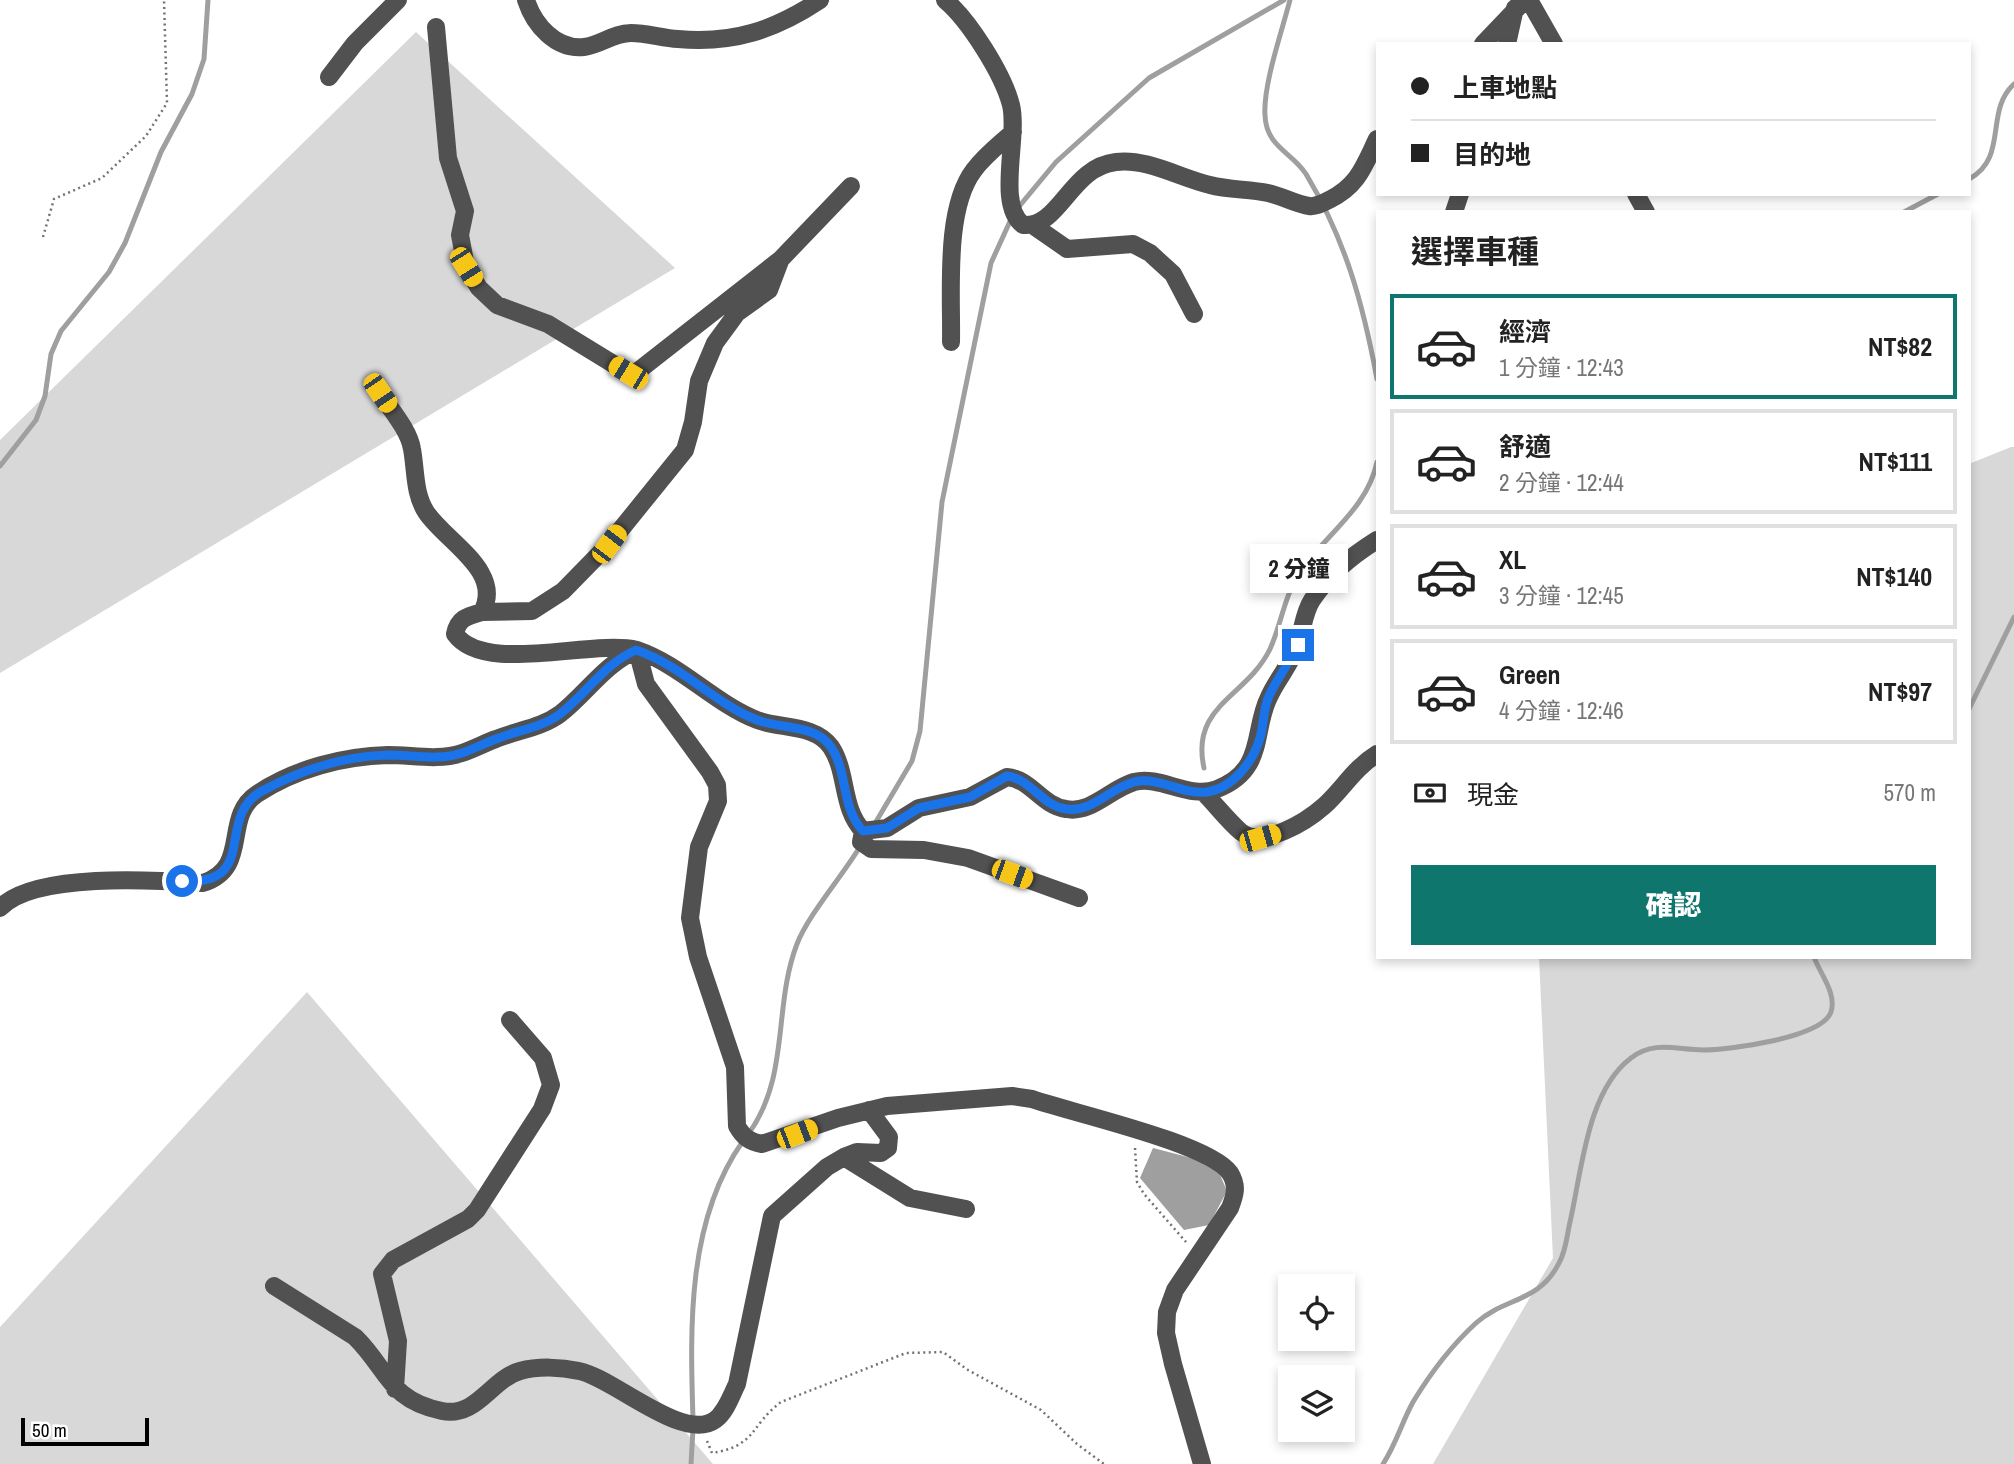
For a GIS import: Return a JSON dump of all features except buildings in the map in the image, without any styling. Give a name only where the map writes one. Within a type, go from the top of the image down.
[{"type":"lane","points":[[329,77],[355,43],[398,0]]},
{"type":"lane","points":[[526,0],[534,18],[553,39],[584,47],[627,33],[695,41],[745,37],[770,29],[820,0]]},
{"type":"lane","points":[[944,0],[967,25],[1004,86],[1011,105],[1013,132],[1010,207],[1023,225],[1034,226],[1067,249],[1133,244],[1150,253],[1173,274],[1194,314]]},
{"type":"lane","points":[[1485,42],[1523,3]]},
{"type":"lane","points":[[1508,42],[1523,3]]},
{"type":"lane","points":[[1523,3],[1552,42]]},
{"type":"lane","points":[[436,27],[447,158],[465,211],[460,235],[466,267],[479,288],[497,304],[548,324],[628,373],[638,371],[781,259],[851,186]]},
{"type":"lane","points":[[951,342],[954,233],[962,195],[973,172],[1013,132]]},
{"type":"lane","points":[[1034,226],[1047,218],[1081,177],[1094,168],[1118,161],[1146,165],[1212,186],[1266,192],[1310,206],[1318,205],[1337,196],[1359,179],[1376,141]]},
{"type":"lane","points":[[781,259],[769,290],[737,313],[715,344],[699,381],[694,422],[685,450],[609,544],[563,591],[532,611],[508,614],[482,612],[465,617],[457,625],[456,634],[462,643],[479,651],[533,654],[617,645],[636,650],[672,666],[754,719],[812,733],[826,741],[836,759],[850,813],[863,831],[861,842],[871,849],[945,852],[1079,898]]},
{"type":"lane","points":[[380,393],[412,448],[417,490],[425,509],[484,576],[488,602],[482,612]]},
{"type":"lane","points":[[1205,793],[1231,781],[1254,754],[1268,698],[1298,645],[1310,602],[1349,558],[1376,541]]},
{"type":"lane","points":[[0,908],[13,896],[26,891],[68,884],[116,880],[203,883],[216,879],[230,861],[242,810],[258,793],[306,771],[337,761],[388,755],[448,757],[545,723],[562,712],[607,667],[636,650]]},
{"type":"lane","points":[[636,650],[646,684],[717,785],[718,801],[697,858],[690,918],[698,957],[734,1067],[738,1091],[737,1126],[751,1142],[762,1144],[869,1110],[967,1098],[1012,1096],[1032,1099],[1134,1130],[1213,1158],[1230,1174],[1236,1185],[1236,1195],[1199,1258],[1175,1290],[1167,1312],[1166,1333],[1202,1464]]},
{"type":"lane","points":[[863,831],[887,828],[919,808],[970,797],[1007,776],[1025,782],[1051,803],[1064,809],[1079,809],[1134,782],[1151,781],[1205,793],[1242,832],[1260,838],[1303,821],[1323,808],[1355,770],[1376,755]]},
{"type":"lane","points":[[396,1389],[398,1341],[383,1283],[384,1268],[393,1260],[468,1219],[477,1210],[548,1097],[550,1073],[543,1058],[510,1020]]},
{"type":"lane","points":[[274,1286],[355,1337],[396,1389],[424,1406],[453,1410],[475,1405],[519,1371],[572,1369],[592,1373],[661,1413],[701,1425],[717,1418],[737,1384],[772,1216],[827,1167],[844,1157],[857,1152],[881,1153],[888,1148],[889,1137],[869,1110]]},
{"type":"lane","points":[[844,1157],[910,1198],[966,1209]]},
{"type":"path","points":[[43,237],[54,199],[102,178],[146,136],[167,103],[164,0]]},
{"type":"path","points":[[1134,1130],[1137,1182],[1144,1194],[1199,1258]]},
{"type":"path","points":[[701,1425],[712,1453],[734,1450],[758,1429],[765,1414],[781,1402],[906,1353],[943,1352],[968,1370],[1041,1410],[1077,1444],[1104,1464]]},
{"type":"shaded area","points":[[416,32],[675,268],[0,673],[0,440]]},
{"type":"shaded area","points":[[2014,447],[2014,1464],[1433,1464],[1553,1258],[1539,959],[1971,959],[1971,463]]},
{"type":"shaded area","points":[[307,992],[713,1464],[0,1464],[0,1327]]},
{"type":"shaded area","points":[[1153,1148],[1203,1161],[1218,1170],[1227,1191],[1209,1225],[1184,1230],[1140,1178]]},
{"type":"waterway","points":[[0,466],[36,420],[45,396],[51,354],[61,331],[109,272],[125,243],[161,152],[192,94],[204,59],[208,0]]},
{"type":"waterway","points":[[1017,209],[1056,162],[1149,78],[1284,0]]},
{"type":"waterway","points":[[1290,0],[1267,89],[1266,126],[1275,142],[1306,174],[1332,224],[1359,299],[1376,374]]},
{"type":"waterway","points":[[1971,178],[1989,159],[2000,107],[2014,84]]},
{"type":"waterway","points":[[1908,210],[1934,196]]},
{"type":"waterway","points":[[874,825],[912,761],[920,731],[942,502],[991,263],[1012,217]]},
{"type":"waterway","points":[[1204,768],[1202,747],[1205,730],[1213,715],[1260,665],[1274,640],[1286,602],[1299,574],[1355,508],[1372,479],[1376,465]]},
{"type":"waterway","points":[[1971,705],[2014,617]]},
{"type":"waterway","points":[[749,1133],[762,1111],[770,1088],[776,1064],[785,992],[797,944],[809,920],[861,845]]},
{"type":"waterway","points":[[1383,1464],[1413,1402],[1450,1350],[1487,1315],[1542,1286],[1559,1263],[1566,1243],[1588,1133],[1605,1090],[1616,1072],[1631,1058],[1648,1049],[1732,1048],[1773,1041],[1811,1029],[1824,1021],[1831,1012],[1832,1005],[1830,991],[1815,959]]},
{"type":"waterway","points":[[693,1419],[693,1311],[702,1239],[711,1205],[725,1172],[743,1141]]},
{"type":"waterway","points":[[691,1464],[693,1429]]},
{"type":"route","points":[[182,881],[203,883],[216,879],[224,871],[235,849],[242,810],[258,793],[306,771],[337,761],[388,755],[448,757],[545,723],[562,712],[607,667],[636,650],[653,655],[672,666],[754,719],[812,733],[826,741],[836,759],[850,813],[863,831],[876,831],[887,828],[919,808],[958,802],[970,797],[1007,776],[1025,782],[1051,803],[1064,809],[1079,809],[1134,782],[1151,781],[1205,793],[1218,789],[1231,781],[1254,754],[1261,737],[1268,698],[1298,645]]}]
